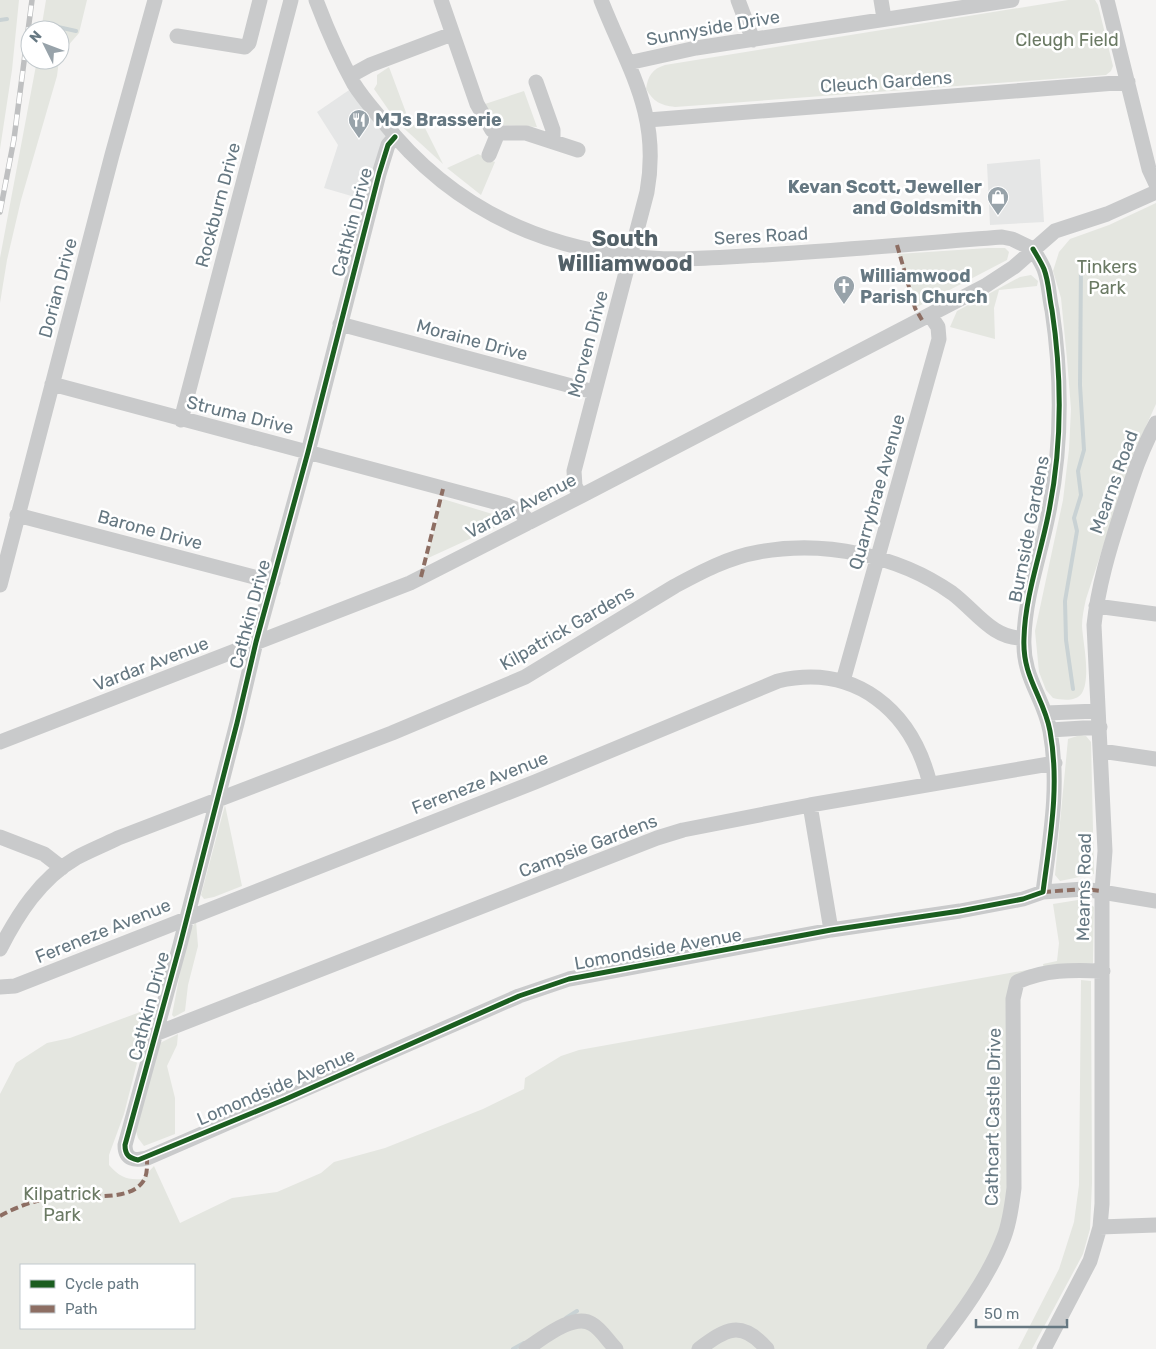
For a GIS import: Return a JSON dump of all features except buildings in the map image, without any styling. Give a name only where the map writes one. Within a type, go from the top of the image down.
[{"type":"street","name":"Dorian Drive","points":[[0,585],[155,0]]},
{"type":"street","points":[[176,36],[245,46],[249,43],[260,0]]},
{"type":"street","name":"Rockburn Drive","points":[[181,420],[292,0]]},
{"type":"street","name":"Seres Road","points":[[316,0],[337,52],[355,86],[418,162],[475,206],[540,236],[576,247],[630,257],[687,258],[734,256],[1002,238],[1012,239],[1033,249]]},
{"type":"street","points":[[440,0],[485,120],[492,130],[498,133],[526,133],[553,140],[578,150]]},
{"type":"street","name":"Morven Drive","points":[[581,496],[575,486],[574,471],[630,257],[651,167],[648,120],[628,63],[601,0]]},
{"type":"street","points":[[738,0],[753,40]]},
{"type":"street","points":[[881,0],[884,18]]},
{"type":"street","name":"Sunnyside Drive","points":[[628,63],[696,48],[1012,0]]},
{"type":"street","points":[[1107,0],[1149,169],[1156,184]]},
{"type":"street","points":[[350,76],[370,65],[452,34]]},
{"type":"street","points":[[536,82],[553,130],[553,140]]},
{"type":"street","name":"Cleuch Gardens","points":[[648,120],[1128,82]]},
{"type":"street","points":[[489,155],[498,133]]},
{"type":"street","name":"Cathkin Drive","points":[[130,1158],[125,1153],[125,1146],[217,801],[256,642],[308,452],[379,174],[388,145],[395,136]]},
{"type":"street","points":[[1033,249],[1055,231],[1106,214],[1156,192]]},
{"type":"street","name":"Vardar Avenue","points":[[0,742],[410,583],[930,315],[1001,276],[1014,267],[1033,249]]},
{"type":"street","name":"Burnside Gardens","points":[[1024,638],[1027,610],[1048,515],[1059,434],[1054,324],[1044,270],[1033,249]]},
{"type":"street","name":"Quarrybrae Avenue","points":[[843,681],[939,339],[938,327],[930,315]]},
{"type":"street","name":"Moraine Drive","points":[[340,324],[594,392]]},
{"type":"street","name":"Struma Drive","points":[[52,384],[181,420],[506,505],[518,510],[530,522]]},
{"type":"street","name":"Mearns Road","points":[[1044,1349],[1090,1261],[1100,1227],[1102,1194],[1102,891],[1105,851],[1094,625],[1106,560],[1134,473],[1156,423]]},
{"type":"street","name":"Barone Drive","points":[[17,515],[273,582]]},
{"type":"street","name":"Kilpatrick Gardens","points":[[0,949],[24,907],[37,891],[76,858],[118,838],[432,717],[525,677],[675,586],[718,565],[758,552],[786,549],[839,550],[877,558],[904,567],[936,583],[963,602],[993,630],[1004,636],[1024,638]]},
{"type":"street","points":[[1096,606],[1156,614]]},
{"type":"street","points":[[1024,638],[1024,660],[1035,692],[1046,713],[1054,762],[1053,821],[1043,892]]},
{"type":"street","name":"Fereneze Avenue","points":[[0,987],[15,986],[552,775],[778,681],[811,676],[843,681],[877,699],[903,723],[920,754],[930,784]]},
{"type":"street","points":[[1046,713],[1098,711]]},
{"type":"street","points":[[1050,730],[1100,728]]},
{"type":"street","points":[[1101,751],[1156,759]]},
{"type":"street","name":"Campsie Gardens","points":[[155,1034],[648,842],[684,830],[810,805],[1054,762]]},
{"type":"street","points":[[810,805],[832,930]]},
{"type":"street","points":[[0,837],[44,854],[62,868]]},
{"type":"street","name":"Lomondside Avenue","points":[[130,1158],[138,1160],[147,1158],[544,987],[569,979],[832,930],[969,909],[1023,899],[1043,892],[1084,889],[1156,901]]},
{"type":"street","name":"Cathcart Castle Drive","points":[[934,1349],[953,1325],[988,1268],[1004,1237],[1011,1212],[1014,1188],[1014,999],[1017,982],[1043,972],[1057,970],[1103,971]]},
{"type":"street","points":[[1100,1227],[1156,1225]]},
{"type":"street","points":[[526,1349],[572,1321],[582,1320],[592,1324],[616,1349]]},
{"type":"street","points":[[699,1349],[723,1332],[740,1330],[752,1334],[767,1349]]},
{"type":"shaded area","points":[[355,86],[395,137],[372,202],[324,188],[338,145],[317,112]]},
{"type":"shaded area","points":[[1040,159],[1044,222],[990,225],[987,164]]},
{"type":"green space","points":[[0,0],[19,0],[12,70],[0,149]]},
{"type":"green space","points":[[46,0],[87,0],[79,33],[70,43],[70,20],[43,20]]},
{"type":"green space","name":"Cleugh Field","points":[[1068,0],[1095,0],[1098,5],[1113,66],[1106,75],[675,107],[658,102],[646,89],[651,74],[665,65]]},
{"type":"green space","points":[[389,67],[411,126],[422,122],[443,164],[397,122],[374,89],[377,84],[377,75]]},
{"type":"green space","points":[[35,70],[58,70],[21,200],[7,260],[0,303],[0,258]]},
{"type":"green space","points":[[524,91],[537,127],[495,125],[485,104]]},
{"type":"green space","points":[[478,154],[495,162],[481,195],[447,168]]},
{"type":"green space","name":"Tinkers Park","points":[[1156,203],[1156,404],[1133,455],[1086,599],[1082,626],[1086,660],[1085,686],[1082,693],[1076,698],[1065,700],[1053,698],[1046,690],[1039,672],[1035,631],[1063,500],[1069,449],[1071,409],[1061,298],[1053,271],[1059,252],[1070,239],[1109,225]]},
{"type":"green space","points":[[1005,248],[1009,252],[1007,260],[915,308],[898,254]]},
{"type":"green space","points":[[1031,275],[1038,281],[1037,286],[999,290],[994,308],[995,339],[950,327],[957,311],[1020,277]]},
{"type":"green space","points":[[443,499],[499,516],[498,526],[426,559]]},
{"type":"green space","points":[[1080,735],[1086,736],[1091,742],[1094,874],[1060,881],[1055,875],[1068,739]]},
{"type":"green space","points":[[225,805],[242,886],[204,899],[201,895]]},
{"type":"green space","points":[[1084,899],[1094,907],[1093,963],[1044,970],[1043,964],[1057,961],[1059,943],[1053,904]]},
{"type":"green space","points":[[196,921],[198,946],[188,985],[185,1011],[174,1017],[172,1015],[187,936]]},
{"type":"green space","name":"Kilpatrick Park","points":[[1038,968],[1015,984],[1014,1079],[1004,1237],[934,1349],[0,1349],[0,1094],[16,1063],[47,1043],[70,1038],[151,1008],[124,1114],[109,1155],[109,1165],[124,1177],[136,1179],[142,1179],[154,1166],[180,1223],[232,1198],[277,1192],[321,1173],[334,1162],[385,1148],[483,1109],[524,1089],[525,1078],[561,1056],[579,1050]]},
{"type":"green space","points":[[1081,980],[1091,981],[1092,1183],[1090,1229],[1083,1254],[1032,1349],[1018,1349],[1059,1269],[1074,1222],[1079,1185]]},
{"type":"green space","points":[[178,1034],[177,1045],[167,1066],[175,1098],[175,1134],[144,1146],[138,1138],[136,1131],[160,1043]]},
{"type":"waterway","points":[[0,20],[7,19]]},
{"type":"waterway","points":[[70,30],[76,31]]},
{"type":"waterway","points":[[1073,689],[1066,640],[1065,601],[1077,531],[1074,518],[1081,495],[1078,471],[1084,450],[1080,385],[1081,264]]},
{"type":"waterway","points":[[566,1318],[577,1311]]},
{"type":"waterway","points":[[513,1349],[524,1343]]},
{"type":"railway","points":[[0,212],[14,139],[32,0]]},
{"type":"marked path","points":[[897,245],[915,308],[922,320]]},
{"type":"marked path","points":[[421,577],[443,489]]},
{"type":"marked path","points":[[1043,892],[1084,889],[1102,891]]},
{"type":"marked path","points":[[0,1216],[43,1199],[68,1196],[114,1195],[134,1190],[145,1178],[147,1158]]},
{"type":"cycle path","points":[[395,137],[388,145],[379,174],[308,452],[256,642],[180,945],[125,1145],[128,1156],[138,1160],[286,1099],[519,996],[569,979],[831,930],[960,911],[1023,899],[1043,892],[1053,812],[1053,751],[1047,719],[1026,665],[1024,638],[1027,607],[1053,491],[1058,439],[1059,387],[1058,361],[1048,284],[1044,269],[1033,249]]},
{"type":"place","name":"MJs Brasserie","points":[[359,139]]},
{"type":"place","name":"Kevan Scott, Jeweller and Goldsmith","points":[[998,216]]},
{"type":"place","name":"Williamwood Parish Church","points":[[844,305]]},
{"type":"district","name":"South Williamwood","points":[[625,250]]}]
